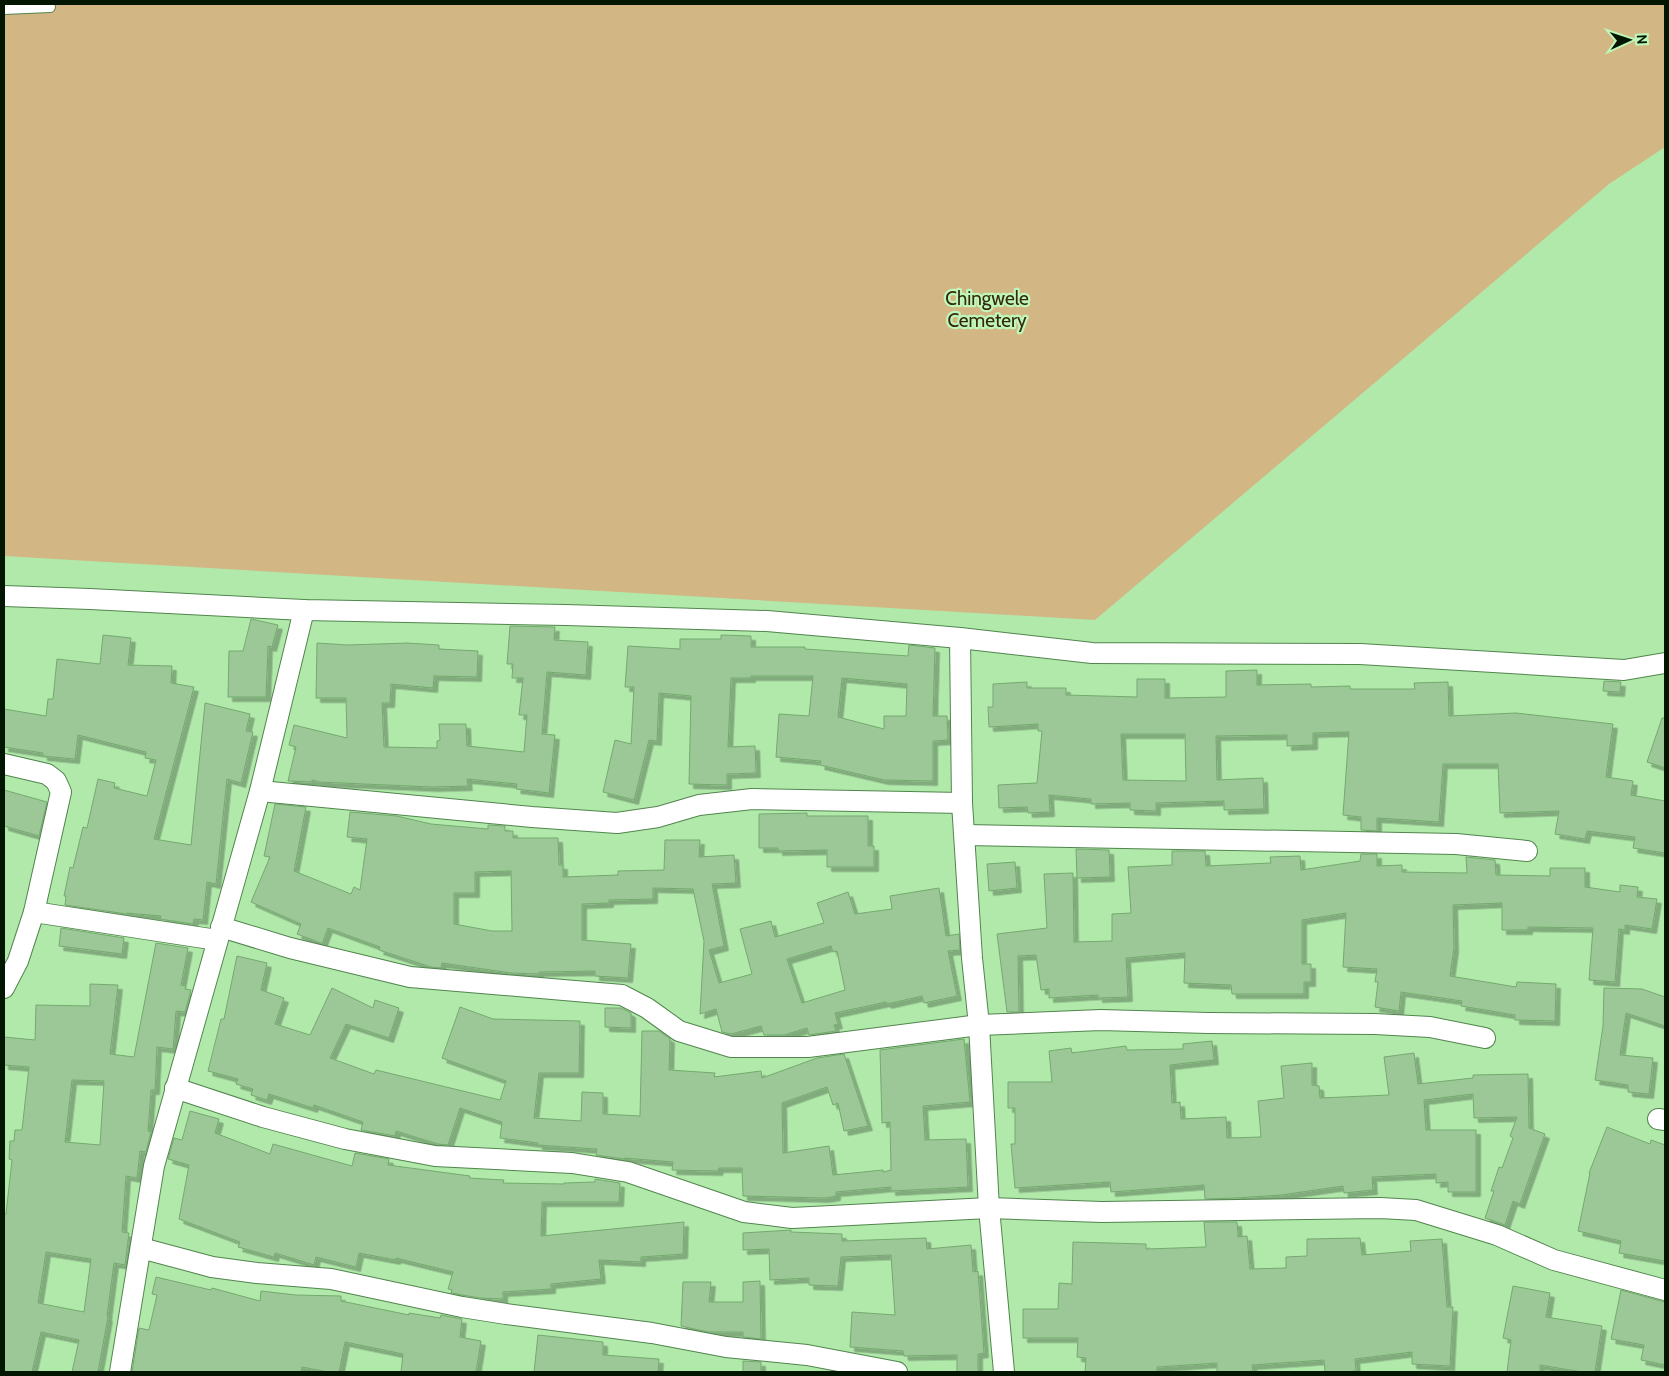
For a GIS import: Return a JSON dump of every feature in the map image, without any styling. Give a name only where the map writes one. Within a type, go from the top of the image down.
[{"type":"street","points":[[4,596],[90,598],[304,610],[557,614],[767,621],[960,638],[1092,653],[1360,654],[1624,670],[1665,664]]},
{"type":"street","points":[[120,1372],[154,1166],[260,791],[304,610]]},
{"type":"street","points":[[960,638],[962,803],[972,958],[979,1025],[989,1208],[1004,1372]]},
{"type":"street","points":[[4,764],[47,774],[56,780],[61,792],[34,912],[18,961],[4,988]]},
{"type":"street","points":[[260,791],[532,817],[617,823],[658,817],[699,805],[752,799],[962,803]]},
{"type":"street","points":[[965,835],[1456,844],[1527,852]]},
{"type":"street","points":[[34,912],[219,934],[290,948],[410,977],[622,995],[647,1008],[679,1031],[731,1047],[808,1047],[979,1025],[1101,1020],[1374,1024],[1430,1027],[1485,1038]]},
{"type":"street","points":[[175,1088],[263,1117],[345,1139],[435,1156],[572,1162],[628,1172],[744,1212],[792,1218],[989,1208],[1102,1212],[1380,1208],[1416,1210],[1497,1235],[1554,1260],[1665,1290]]},
{"type":"street","points":[[141,1248],[212,1267],[331,1279],[462,1307],[652,1333],[726,1347],[807,1355],[896,1372]]},
{"type":"lane","points":[[4,9],[50,7]]},
{"type":"green space","name":"Chingwele Cemetery","points":[[4,4],[1665,4],[1665,147],[1609,184],[1095,620],[4,556]]},
{"type":"building","points":[[251,619],[278,625],[272,647],[268,646],[266,697],[228,697],[229,651],[243,651]]},
{"type":"building","points":[[510,626],[555,627],[554,640],[588,642],[586,675],[547,672],[542,734],[555,735],[549,793],[516,789],[517,784],[467,779],[468,786],[433,787],[319,782],[312,780],[312,782],[288,781],[296,747],[289,745],[294,725],[347,738],[346,698],[316,698],[317,643],[348,645],[407,643],[439,645],[439,649],[478,651],[477,677],[434,676],[433,688],[391,684],[390,703],[382,703],[384,747],[437,748],[437,741],[440,740],[439,724],[466,724],[467,746],[524,752],[527,715],[519,715],[523,678],[512,678],[513,664],[507,664]]},
{"type":"building","points":[[103,635],[131,638],[128,665],[172,666],[171,683],[194,687],[154,839],[191,845],[205,703],[250,714],[246,731],[253,732],[241,783],[227,779],[216,884],[207,882],[203,920],[194,919],[193,924],[160,919],[161,916],[127,914],[65,905],[66,896],[64,896],[70,867],[73,868],[83,827],[87,828],[98,779],[115,783],[114,788],[147,796],[156,760],[145,758],[146,752],[78,735],[75,759],[43,756],[43,753],[4,747],[4,709],[46,716],[48,699],[53,699],[57,659],[100,664]]},
{"type":"building","points":[[721,635],[751,636],[751,647],[805,647],[805,649],[908,656],[909,645],[935,648],[933,716],[947,716],[948,740],[933,741],[933,781],[884,780],[820,765],[821,761],[776,757],[779,714],[809,716],[813,676],[751,676],[751,678],[731,678],[728,747],[755,746],[756,773],[727,774],[727,785],[689,784],[691,696],[659,693],[657,741],[649,740],[634,800],[603,792],[615,740],[631,744],[634,687],[625,687],[628,646],[680,649],[680,639],[721,639]],"holes":[[[842,678],[907,684],[906,716],[884,716],[884,729],[838,717]]]},
{"type":"building","points":[[1257,670],[1257,685],[1311,684],[1311,687],[1350,686],[1350,689],[1415,689],[1414,683],[1448,682],[1449,716],[1516,713],[1613,724],[1606,777],[1633,781],[1631,795],[1665,801],[1665,853],[1633,848],[1635,837],[1587,831],[1585,839],[1555,834],[1559,811],[1500,813],[1498,764],[1443,764],[1439,822],[1377,818],[1377,831],[1361,830],[1361,817],[1343,815],[1349,732],[1313,733],[1313,745],[1287,746],[1287,735],[1216,736],[1217,780],[1263,778],[1264,809],[1224,810],[1224,801],[1156,803],[1156,811],[1130,810],[1130,803],[1091,804],[1091,799],[1049,795],[1050,812],[1028,813],[1027,807],[999,808],[998,785],[1037,783],[1042,731],[1038,731],[1038,724],[989,727],[988,707],[993,707],[993,684],[1027,682],[1027,688],[1066,688],[1066,695],[1137,697],[1137,679],[1165,679],[1165,698],[1226,697],[1226,671]],"holes":[[[1121,734],[1185,734],[1186,781],[1123,780]]]},
{"type":"building","points":[[1604,681],[1621,682],[1620,692],[1603,691]]},
{"type":"building","points":[[1662,718],[1665,718],[1665,768],[1647,762]]},
{"type":"building","points":[[4,790],[47,802],[39,836],[4,826]]},
{"type":"building","points":[[275,804],[306,807],[294,871],[351,894],[354,887],[360,890],[367,839],[347,837],[350,812],[397,816],[431,824],[488,829],[488,825],[505,826],[505,831],[513,831],[513,838],[558,838],[559,865],[563,865],[563,877],[618,875],[618,871],[664,870],[665,840],[700,840],[699,857],[734,855],[736,883],[712,884],[724,946],[709,950],[719,983],[752,974],[740,929],[771,921],[775,937],[824,923],[817,903],[848,892],[855,914],[892,909],[890,896],[939,888],[946,936],[959,934],[960,950],[948,951],[957,996],[924,1003],[922,996],[835,1013],[838,1024],[834,1025],[836,1031],[809,1035],[807,1028],[784,1035],[764,1035],[761,1026],[731,1034],[722,1032],[716,1009],[700,1014],[704,941],[693,889],[653,888],[653,899],[609,900],[609,903],[582,904],[582,940],[631,944],[628,978],[595,976],[595,971],[539,972],[539,974],[511,973],[442,963],[441,968],[431,967],[379,950],[380,947],[328,928],[322,944],[297,934],[301,924],[251,902],[270,857],[264,856]],"holes":[[[511,871],[512,931],[492,931],[454,924],[454,893],[475,893],[475,872]],[[831,946],[833,952],[837,951],[845,990],[802,1003],[787,959]]]},
{"type":"building","points":[[807,813],[807,816],[868,816],[868,846],[874,846],[874,867],[827,867],[827,850],[778,851],[778,848],[759,848],[759,814]]},
{"type":"building","points":[[1076,849],[1109,850],[1110,877],[1077,878]]},
{"type":"building","points":[[1172,851],[1205,851],[1206,866],[1271,863],[1270,857],[1300,856],[1301,870],[1360,861],[1361,854],[1377,854],[1377,866],[1402,865],[1402,872],[1467,873],[1466,857],[1495,860],[1496,875],[1550,876],[1550,868],[1585,868],[1585,887],[1620,892],[1620,885],[1638,887],[1637,897],[1657,899],[1652,929],[1625,925],[1625,930],[1619,929],[1615,982],[1589,980],[1593,928],[1528,927],[1528,930],[1502,930],[1502,903],[1453,905],[1454,948],[1450,976],[1516,987],[1517,982],[1556,984],[1555,1021],[1515,1020],[1515,1015],[1461,1006],[1462,1001],[1401,992],[1399,1011],[1375,1007],[1378,982],[1375,982],[1377,969],[1343,967],[1346,913],[1302,920],[1302,964],[1311,964],[1311,982],[1304,982],[1304,994],[1232,994],[1231,985],[1184,983],[1185,953],[1126,958],[1128,997],[1098,998],[1098,995],[1049,998],[1049,989],[1041,990],[1036,955],[1018,956],[1019,1012],[1007,1012],[997,934],[1047,928],[1044,874],[1073,873],[1074,942],[1112,941],[1112,914],[1131,913],[1128,867],[1172,865]]},
{"type":"building","points":[[1015,862],[1017,888],[989,891],[987,864]]},
{"type":"building","points":[[61,928],[124,938],[122,954],[59,946]]},
{"type":"building","points":[[156,943],[188,948],[181,985],[186,986],[185,989],[191,990],[185,1012],[176,1011],[173,1049],[157,1047],[155,1090],[151,1090],[148,1131],[151,1132],[146,1152],[140,1151],[137,1178],[126,1176],[122,1232],[129,1233],[125,1265],[114,1263],[108,1317],[98,1372],[72,1372],[79,1340],[41,1332],[32,1372],[4,1372],[4,1214],[6,1214],[12,1160],[9,1159],[10,1141],[14,1141],[15,1130],[22,1130],[29,1067],[4,1065],[4,1037],[35,1040],[36,1005],[90,1006],[90,984],[118,985],[110,1054],[134,1057]],"holes":[[[72,1080],[104,1081],[100,1145],[65,1142]],[[46,1252],[91,1259],[84,1312],[38,1303]]]},
{"type":"building","points":[[237,956],[267,963],[261,990],[284,998],[275,1024],[310,1035],[332,988],[373,1008],[375,1000],[399,1008],[389,1038],[346,1024],[330,1058],[374,1074],[376,1070],[500,1100],[506,1081],[442,1058],[460,1007],[493,1019],[580,1021],[579,1073],[539,1073],[534,1118],[581,1121],[582,1092],[603,1093],[603,1114],[640,1116],[642,1031],[659,1031],[670,1039],[669,1070],[715,1073],[714,1077],[761,1071],[762,1078],[817,1058],[844,1054],[868,1126],[844,1131],[838,1103],[833,1105],[827,1087],[782,1103],[783,1153],[829,1146],[833,1175],[891,1170],[890,1122],[882,1123],[880,1050],[964,1039],[970,1102],[923,1106],[925,1140],[966,1139],[968,1187],[891,1191],[891,1187],[836,1192],[836,1196],[825,1198],[743,1196],[742,1168],[719,1168],[718,1171],[672,1170],[673,1162],[624,1159],[596,1155],[597,1149],[538,1145],[538,1143],[500,1138],[502,1122],[460,1108],[448,1145],[438,1144],[396,1131],[395,1136],[361,1130],[363,1122],[314,1105],[313,1108],[269,1094],[267,1100],[251,1095],[253,1089],[236,1084],[238,1079],[208,1071],[221,1019],[224,1019]]},
{"type":"building","points":[[1604,988],[1642,989],[1665,997],[1665,1026],[1626,1013],[1620,1055],[1653,1058],[1649,1094],[1628,1092],[1628,1085],[1595,1080],[1603,1026]]},
{"type":"building","points":[[605,1008],[621,1008],[631,1013],[631,1028],[605,1027]]},
{"type":"building","points":[[1212,1041],[1214,1060],[1170,1065],[1172,1103],[1180,1102],[1181,1119],[1226,1117],[1227,1138],[1261,1137],[1258,1101],[1284,1098],[1281,1066],[1312,1063],[1312,1085],[1319,1086],[1320,1098],[1389,1095],[1384,1057],[1414,1053],[1418,1084],[1473,1078],[1473,1075],[1528,1074],[1529,1128],[1545,1134],[1520,1204],[1513,1201],[1505,1225],[1485,1218],[1494,1191],[1491,1191],[1499,1167],[1502,1168],[1513,1138],[1510,1136],[1517,1117],[1474,1118],[1473,1094],[1424,1100],[1426,1130],[1476,1130],[1476,1192],[1448,1192],[1448,1182],[1436,1183],[1436,1174],[1372,1177],[1373,1190],[1344,1193],[1343,1186],[1281,1195],[1205,1199],[1204,1185],[1111,1192],[1110,1182],[1015,1188],[1011,1144],[1015,1144],[1015,1108],[1008,1108],[1008,1082],[1052,1082],[1049,1051],[1071,1048],[1072,1053],[1126,1046],[1127,1050],[1183,1049],[1183,1044]]},
{"type":"building","points":[[190,1111],[219,1119],[215,1133],[270,1154],[273,1144],[352,1166],[355,1153],[389,1159],[388,1165],[470,1176],[469,1178],[504,1180],[503,1183],[564,1184],[595,1182],[595,1179],[620,1183],[619,1202],[542,1202],[541,1236],[684,1222],[683,1254],[641,1257],[641,1262],[599,1260],[601,1279],[551,1284],[551,1289],[503,1292],[503,1299],[480,1298],[451,1293],[452,1290],[448,1289],[453,1272],[396,1258],[396,1260],[359,1253],[356,1267],[316,1257],[314,1265],[275,1253],[274,1257],[238,1247],[240,1242],[179,1219],[189,1165],[168,1159],[174,1138],[182,1140]]},
{"type":"building","points":[[1607,1127],[1650,1144],[1651,1140],[1665,1145],[1665,1261],[1619,1253],[1621,1241],[1578,1231],[1589,1173]]},
{"type":"building","points":[[1204,1222],[1237,1222],[1238,1237],[1247,1236],[1250,1269],[1286,1268],[1286,1257],[1307,1256],[1307,1239],[1360,1238],[1362,1255],[1411,1251],[1410,1241],[1442,1239],[1447,1307],[1453,1307],[1450,1366],[1412,1364],[1412,1352],[1355,1359],[1356,1371],[1346,1372],[1325,1372],[1324,1360],[1252,1365],[1253,1372],[1217,1372],[1217,1363],[1157,1367],[1157,1372],[1085,1372],[1086,1358],[1077,1357],[1078,1338],[1023,1338],[1023,1309],[1058,1309],[1059,1283],[1072,1284],[1073,1242],[1146,1244],[1146,1249],[1206,1247]]},
{"type":"building","points":[[791,1230],[791,1232],[842,1234],[842,1241],[926,1238],[927,1249],[971,1245],[973,1272],[978,1271],[984,1353],[978,1354],[978,1372],[957,1372],[957,1355],[904,1356],[903,1351],[850,1347],[852,1312],[895,1315],[891,1255],[841,1257],[838,1286],[809,1285],[809,1278],[770,1280],[769,1249],[743,1250],[743,1233]]},
{"type":"building","points":[[156,1277],[211,1290],[212,1288],[260,1301],[261,1291],[296,1295],[341,1296],[341,1301],[409,1315],[409,1313],[440,1318],[441,1315],[462,1319],[460,1337],[481,1341],[476,1372],[401,1372],[403,1354],[345,1342],[339,1372],[302,1367],[301,1372],[132,1372],[139,1328],[149,1330],[157,1295],[152,1294]]},
{"type":"building","points":[[760,1281],[761,1339],[743,1337],[743,1332],[708,1332],[681,1326],[683,1282],[711,1282],[709,1302],[743,1302],[743,1282]]},
{"type":"building","points":[[1513,1286],[1550,1293],[1546,1317],[1602,1326],[1595,1372],[1582,1372],[1540,1365],[1540,1372],[1507,1372],[1511,1340],[1503,1338]]},
{"type":"building","points":[[1621,1290],[1665,1302],[1665,1365],[1641,1360],[1644,1345],[1611,1339]]},
{"type":"building","points":[[538,1335],[603,1342],[603,1355],[659,1359],[658,1372],[534,1372]]},
{"type":"building","points":[[743,1361],[761,1362],[761,1372],[743,1372]]}]
